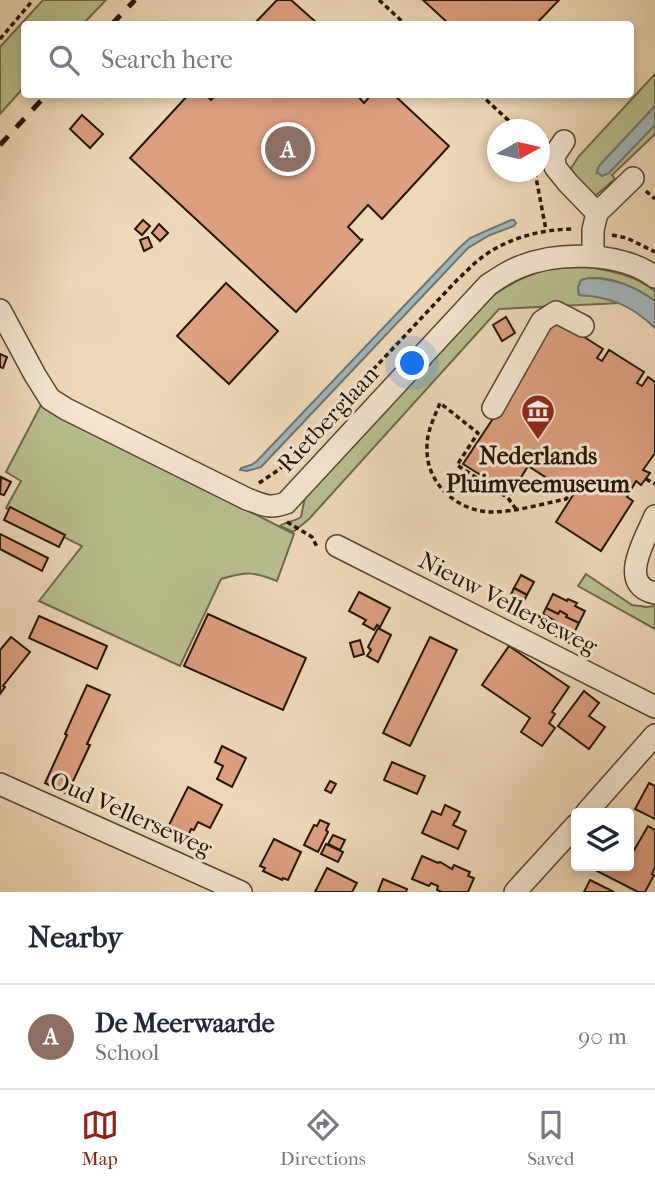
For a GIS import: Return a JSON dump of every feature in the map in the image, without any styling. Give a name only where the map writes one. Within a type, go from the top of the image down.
[{"type":"street","points":[[564,141],[554,156],[555,167],[597,213]]},
{"type":"street","points":[[593,256],[593,230],[597,213],[633,178]]},
{"type":"street","name":"Rietberglaan","points":[[280,505],[488,285],[516,268],[550,258],[593,256],[624,262],[655,277]]},
{"type":"street","points":[[0,310],[50,399],[247,499],[262,505],[280,505]]},
{"type":"street","points":[[492,408],[542,321],[556,312],[583,326]]},
{"type":"street","points":[[654,521],[634,571],[639,585],[644,590],[655,593]]},
{"type":"street","name":"Nieuw Vellerseweg","points":[[327,546],[655,707]]},
{"type":"street","points":[[590,808],[655,735]]},
{"type":"street","name":"Oud Vellerseweg","points":[[0,784],[241,892]]},
{"type":"street","points":[[516,892],[571,831]]},
{"type":"path","points":[[0,39],[33,0]]},
{"type":"path","points":[[379,0],[402,21]]},
{"type":"path","points":[[485,98],[507,119]]},
{"type":"path","points":[[537,182],[546,230]]},
{"type":"path","points":[[516,509],[509,498],[457,465],[478,433],[440,404],[430,427],[426,450],[430,471],[446,494],[465,507],[490,512],[516,509],[566,499],[570,493]]},
{"type":"path","points":[[646,479],[655,484]]},
{"type":"path","points":[[280,505],[283,520],[327,546]]},
{"type":"green space","points":[[43,0],[106,0],[86,21],[24,21]]},
{"type":"green space","points":[[21,24],[21,90],[0,114],[0,47]]},
{"type":"green space","points":[[655,74],[655,106],[599,166],[597,172],[655,125],[655,134],[612,175],[615,179],[595,196],[570,170],[579,156]]},
{"type":"green space","points":[[588,267],[639,281],[655,291],[655,301],[620,283],[591,278],[581,280],[579,295],[599,296],[621,303],[499,309],[309,519],[293,532],[280,526],[301,517],[305,497],[482,304],[507,286],[534,273],[554,268]]},
{"type":"green space","points":[[41,405],[294,534],[277,581],[262,575],[249,574],[221,579],[180,666],[39,601],[82,546],[6,508],[21,481],[6,472]]},
{"type":"green space","points":[[586,574],[632,605],[655,606],[655,629],[578,586]]},
{"type":"water","points":[[655,106],[655,125],[609,173],[602,176],[597,172],[599,166]]},
{"type":"water","points":[[511,220],[516,223],[514,226],[490,235],[468,248],[261,467],[240,470],[257,461],[459,248],[470,238]]},
{"type":"water","points":[[589,278],[624,284],[655,301],[655,328],[637,313],[620,304],[579,295],[581,280]]},
{"type":"building","points":[[277,0],[291,0],[315,21],[257,21]]},
{"type":"building","points":[[423,0],[559,0],[539,21],[446,21]]},
{"type":"building","points":[[185,98],[360,98],[364,103],[368,98],[397,98],[449,146],[382,219],[368,205],[348,227],[363,239],[296,312],[130,158]]},
{"type":"building","points":[[82,115],[103,134],[90,148],[70,129]]},
{"type":"building","points":[[143,220],[150,226],[142,235],[135,229]]},
{"type":"building","points":[[159,224],[168,233],[160,241],[152,233]]},
{"type":"building","points":[[148,237],[152,247],[144,251],[140,240]]},
{"type":"building","points":[[226,283],[278,331],[229,384],[177,336]]},
{"type":"building","points":[[506,317],[515,333],[502,341],[493,325]]},
{"type":"building","points":[[556,319],[603,349],[597,358],[602,361],[609,350],[644,372],[637,383],[642,386],[648,377],[655,382],[655,453],[643,470],[650,473],[641,485],[636,481],[627,497],[633,501],[601,551],[556,522],[573,495],[528,466],[511,494],[463,464],[496,414],[498,415]]},
{"type":"building","points":[[0,354],[7,357],[3,368],[0,367]]},
{"type":"building","points":[[1,477],[11,482],[4,495],[0,494]]},
{"type":"building","points":[[10,507],[65,535],[59,547],[4,520]]},
{"type":"building","points":[[0,534],[48,558],[42,571],[0,549]]},
{"type":"building","points":[[521,575],[534,582],[527,595],[514,588]]},
{"type":"building","points":[[514,588],[527,595],[521,607],[508,601]]},
{"type":"building","points":[[359,592],[390,608],[380,627],[377,625],[374,630],[363,624],[366,620],[349,611]]},
{"type":"building","points":[[553,594],[577,603],[575,606],[585,611],[579,623],[560,611],[558,614],[546,608]]},
{"type":"building","points":[[546,608],[558,614],[560,611],[579,623],[569,643],[552,634],[557,622],[543,614]]},
{"type":"building","points":[[208,614],[306,658],[283,710],[184,666]]},
{"type":"building","points":[[39,616],[107,646],[97,669],[29,638]]},
{"type":"building","points":[[378,628],[391,635],[378,662],[367,656],[371,650],[368,647]]},
{"type":"building","points":[[11,637],[30,652],[3,686],[5,687],[0,694],[0,650]]},
{"type":"building","points":[[430,637],[457,650],[410,746],[383,733]]},
{"type":"building","points":[[360,640],[364,654],[354,657],[350,643]]},
{"type":"building","points":[[509,646],[569,687],[552,712],[555,714],[549,723],[555,728],[542,746],[521,732],[530,718],[482,685]]},
{"type":"building","points":[[87,685],[110,695],[67,794],[45,783]]},
{"type":"building","points":[[584,691],[599,703],[589,716],[605,727],[589,749],[558,726]]},
{"type":"building","points":[[222,746],[246,758],[232,787],[217,779],[223,766],[215,762]]},
{"type":"building","points":[[392,762],[425,776],[417,794],[384,780]]},
{"type":"building","points":[[330,781],[336,784],[331,793],[325,790]]},
{"type":"building","points":[[649,783],[655,786],[655,819],[635,809]]},
{"type":"building","points":[[188,787],[222,805],[210,828],[198,822],[187,839],[167,829]]},
{"type":"building","points":[[445,805],[460,812],[453,825],[466,831],[458,849],[422,833],[432,811],[441,815]]},
{"type":"building","points":[[320,820],[329,824],[318,852],[304,845],[314,825],[317,826]]},
{"type":"building","points":[[648,826],[655,830],[654,875],[645,892],[638,892],[597,871],[634,871],[634,850]]},
{"type":"building","points":[[333,835],[345,840],[340,850],[328,844]]},
{"type":"building","points":[[274,839],[301,852],[288,880],[263,871],[265,868],[260,866]]},
{"type":"building","points":[[326,844],[343,852],[338,862],[321,854]]},
{"type":"building","points":[[422,856],[452,869],[454,865],[470,872],[468,876],[474,878],[468,892],[442,892],[437,890],[438,886],[431,883],[429,886],[412,879]]},
{"type":"building","points":[[327,868],[357,883],[352,892],[315,892]]},
{"type":"building","points":[[383,879],[407,889],[406,892],[378,892]]},
{"type":"building","points":[[590,880],[614,892],[584,892]]},
{"type":"railway","points":[[115,21],[135,0]]},
{"type":"railway","points":[[0,145],[43,98]]},
{"type":"place","name":"De Meerwaarde","points":[[288,149]]},
{"type":"place","name":"Nederlands Pluimveemuseum","points":[[538,441]]}]
